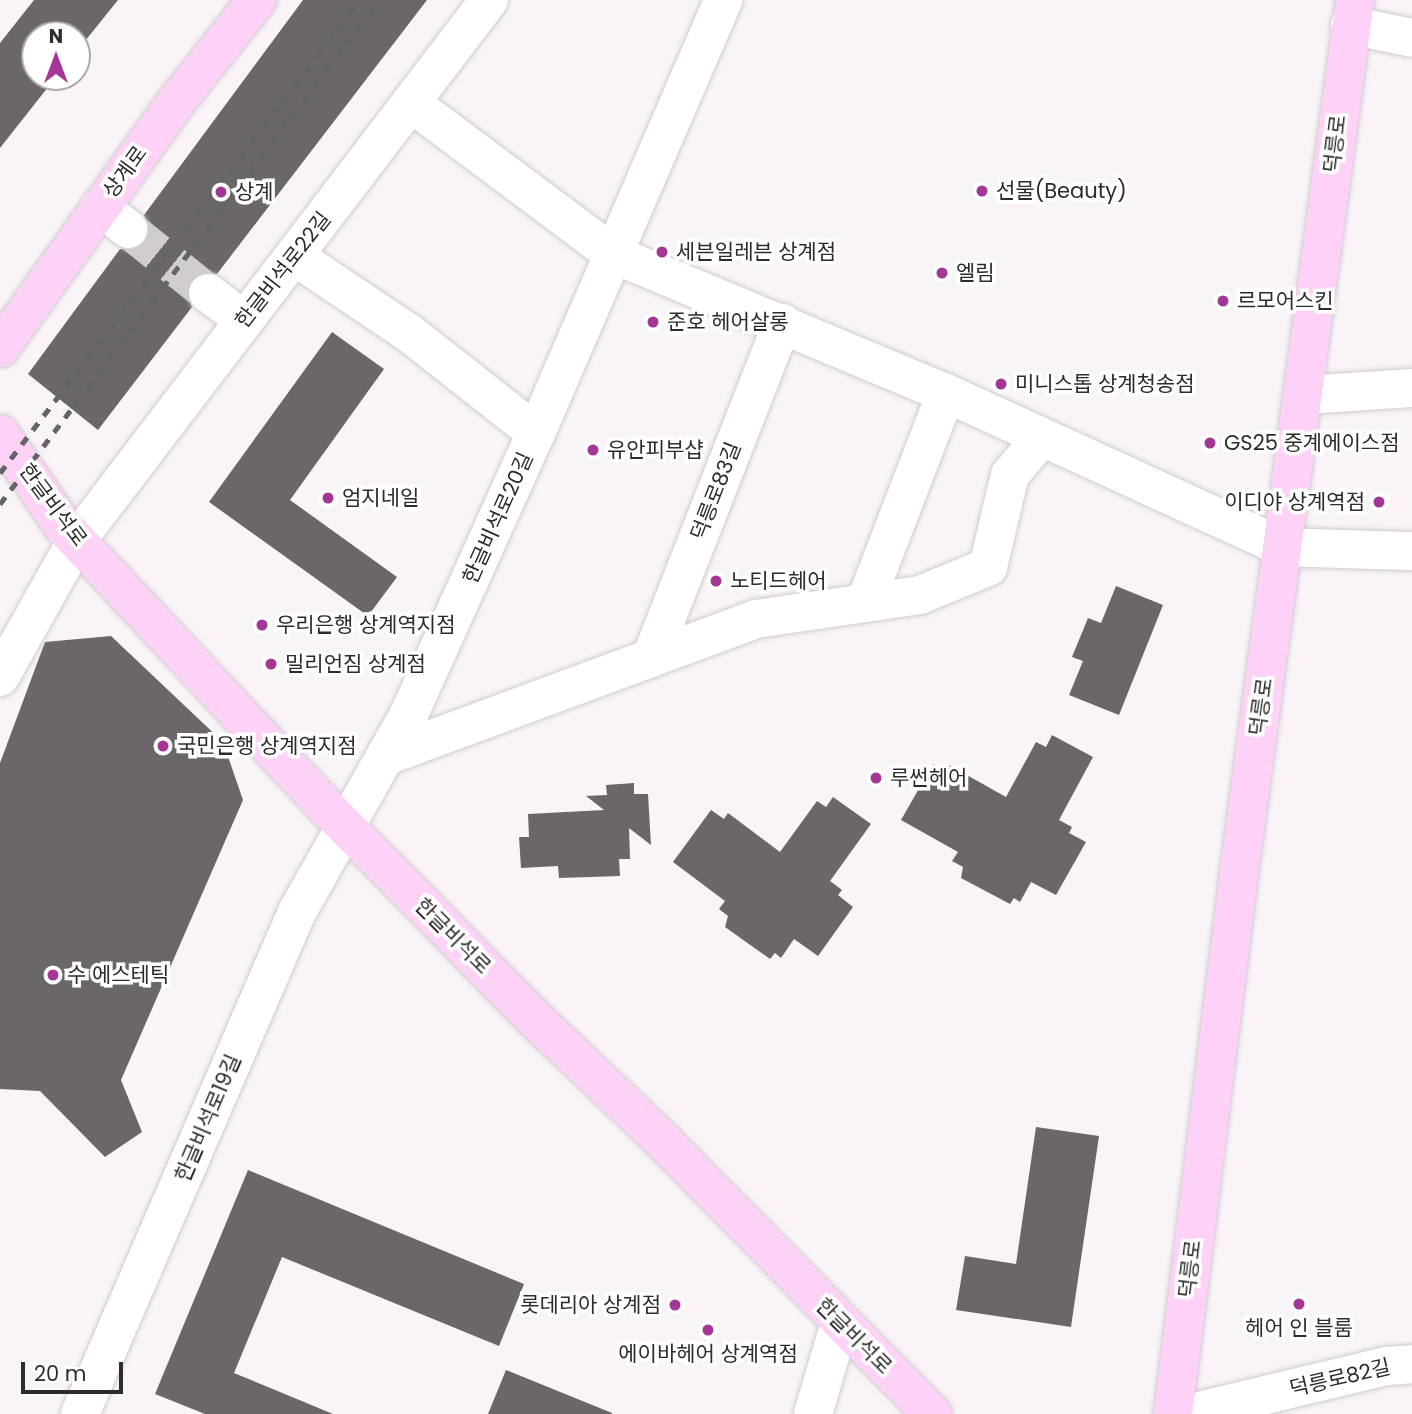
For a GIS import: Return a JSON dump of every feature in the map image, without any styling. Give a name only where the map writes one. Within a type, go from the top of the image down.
[{"type":"main road","name":"상계로","points":[[0,348],[114,218],[177,101],[257,0]]},
{"type":"main road","name":"덕릉로","points":[[1173,1414],[1352,13]]},
{"type":"main road","name":"한글비석로","points":[[0,434],[64,527],[345,827],[534,1018],[664,1142],[839,1323],[932,1414]]},
{"type":"street","name":"한글비석로22길","points":[[0,677],[77,540],[489,0]]},
{"type":"street","name":"한글비석로20길","points":[[345,827],[410,712],[536,433],[723,0]]},
{"type":"street","points":[[1352,13],[1412,38]]},
{"type":"street","points":[[411,103],[613,254],[946,393],[1282,547],[1412,551]]},
{"type":"street","name":"한글비석로20길","points":[[294,257],[409,333],[536,433]]},
{"type":"street","points":[[208,293],[244,320]]},
{"type":"street","name":"덕릉로83길","points":[[651,658],[782,323]]},
{"type":"street","points":[[1304,395],[1412,388]]},
{"type":"street","points":[[865,603],[946,393]]},
{"type":"street","points":[[386,756],[756,619],[920,595],[988,567],[1010,475],[1042,437]]},
{"type":"street","name":"한글비석로19길","points":[[80,1414],[297,912],[345,827]]},
{"type":"street","points":[[813,1414],[839,1323]]},
{"type":"street","name":"덕릉로82길","points":[[1186,1414],[1386,1366],[1412,1364]]},
{"type":"building","points":[[34,0],[118,0],[91,34],[91,21],[21,21],[21,91],[45,91],[0,148],[0,43]]},
{"type":"building","name":"상계","points":[[303,0],[427,0],[217,274],[200,273],[191,279],[186,291],[192,307],[98,430],[28,374],[120,249],[135,249],[146,242],[150,231],[144,215]]},
{"type":"building","points":[[332,332],[384,369],[290,500],[397,577],[368,616],[209,502]]},
{"type":"building","points":[[1116,586],[1163,605],[1119,715],[1069,695],[1083,661],[1072,657],[1088,618],[1101,623]]},
{"type":"building","points":[[111,636],[223,742],[243,800],[121,1080],[142,1132],[105,1157],[40,1091],[0,1089],[0,763],[45,642]]},
{"type":"building","points":[[1052,735],[1093,757],[1059,820],[1072,827],[1069,833],[1086,842],[1056,895],[1031,882],[1020,902],[1014,898],[1010,904],[961,878],[963,867],[952,861],[958,852],[901,820],[933,764],[946,771],[949,765],[1006,797],[1036,742],[1046,747]]},
{"type":"building","points":[[634,783],[634,794],[648,794],[651,845],[629,828],[630,859],[619,859],[620,876],[559,878],[558,866],[521,868],[519,837],[529,837],[528,814],[604,810],[586,796],[607,795],[606,785]]},
{"type":"building","points":[[833,797],[871,824],[830,881],[842,890],[838,895],[853,907],[818,956],[794,939],[781,958],[775,953],[770,959],[725,927],[728,916],[719,909],[725,901],[673,862],[711,810],[724,819],[728,813],[780,852],[817,801],[826,807]]},
{"type":"building","points":[[1036,1127],[1099,1136],[1071,1327],[956,1310],[965,1256],[1016,1264]]},
{"type":"building","points":[[248,1170],[524,1284],[499,1346],[282,1257],[234,1373],[333,1414],[205,1414],[155,1394]]},
{"type":"building","points":[[506,1370],[612,1413],[612,1414],[488,1414]]},
{"type":"tunnel","points":[[128,229],[208,293]]},
{"type":"railway","points":[[0,473],[360,0]]},
{"type":"railway","points":[[0,504],[379,0]]},
{"type":"place","name":"선물(Beauty)","points":[[982,191]]},
{"type":"place","name":"상계","points":[[221,192]]},
{"type":"place","name":"세븐일레븐 상계점","points":[[662,252]]},
{"type":"place","name":"엘림","points":[[942,273]]},
{"type":"place","name":"르모어스킨","points":[[1223,301]]},
{"type":"place","name":"준호 헤어살롱","points":[[653,322]]},
{"type":"place","name":"미니스톱 상계청송점","points":[[1001,384]]},
{"type":"place","name":"GS25 중계에이스점","points":[[1210,443]]},
{"type":"place","name":"유안피부샵","points":[[593,450]]},
{"type":"place","name":"엄지네일","points":[[328,498]]},
{"type":"place","name":"이디야 상계역점","points":[[1379,502]]},
{"type":"place","name":"노티드헤어","points":[[716,581]]},
{"type":"place","name":"우리은행 상계역지점","points":[[262,625]]},
{"type":"place","name":"밀리언짐 상계점","points":[[271,664]]},
{"type":"place","name":"국민은행 상계역지점","points":[[163,746]]},
{"type":"place","name":"루썬헤어","points":[[876,778]]},
{"type":"place","name":"수 에스테틱","points":[[53,975]]},
{"type":"place","name":"헤어 인 블룸","points":[[1299,1304]]},
{"type":"place","name":"롯데리아 상계점","points":[[675,1305]]},
{"type":"place","name":"에이바헤어 상계역점","points":[[708,1330]]}]
